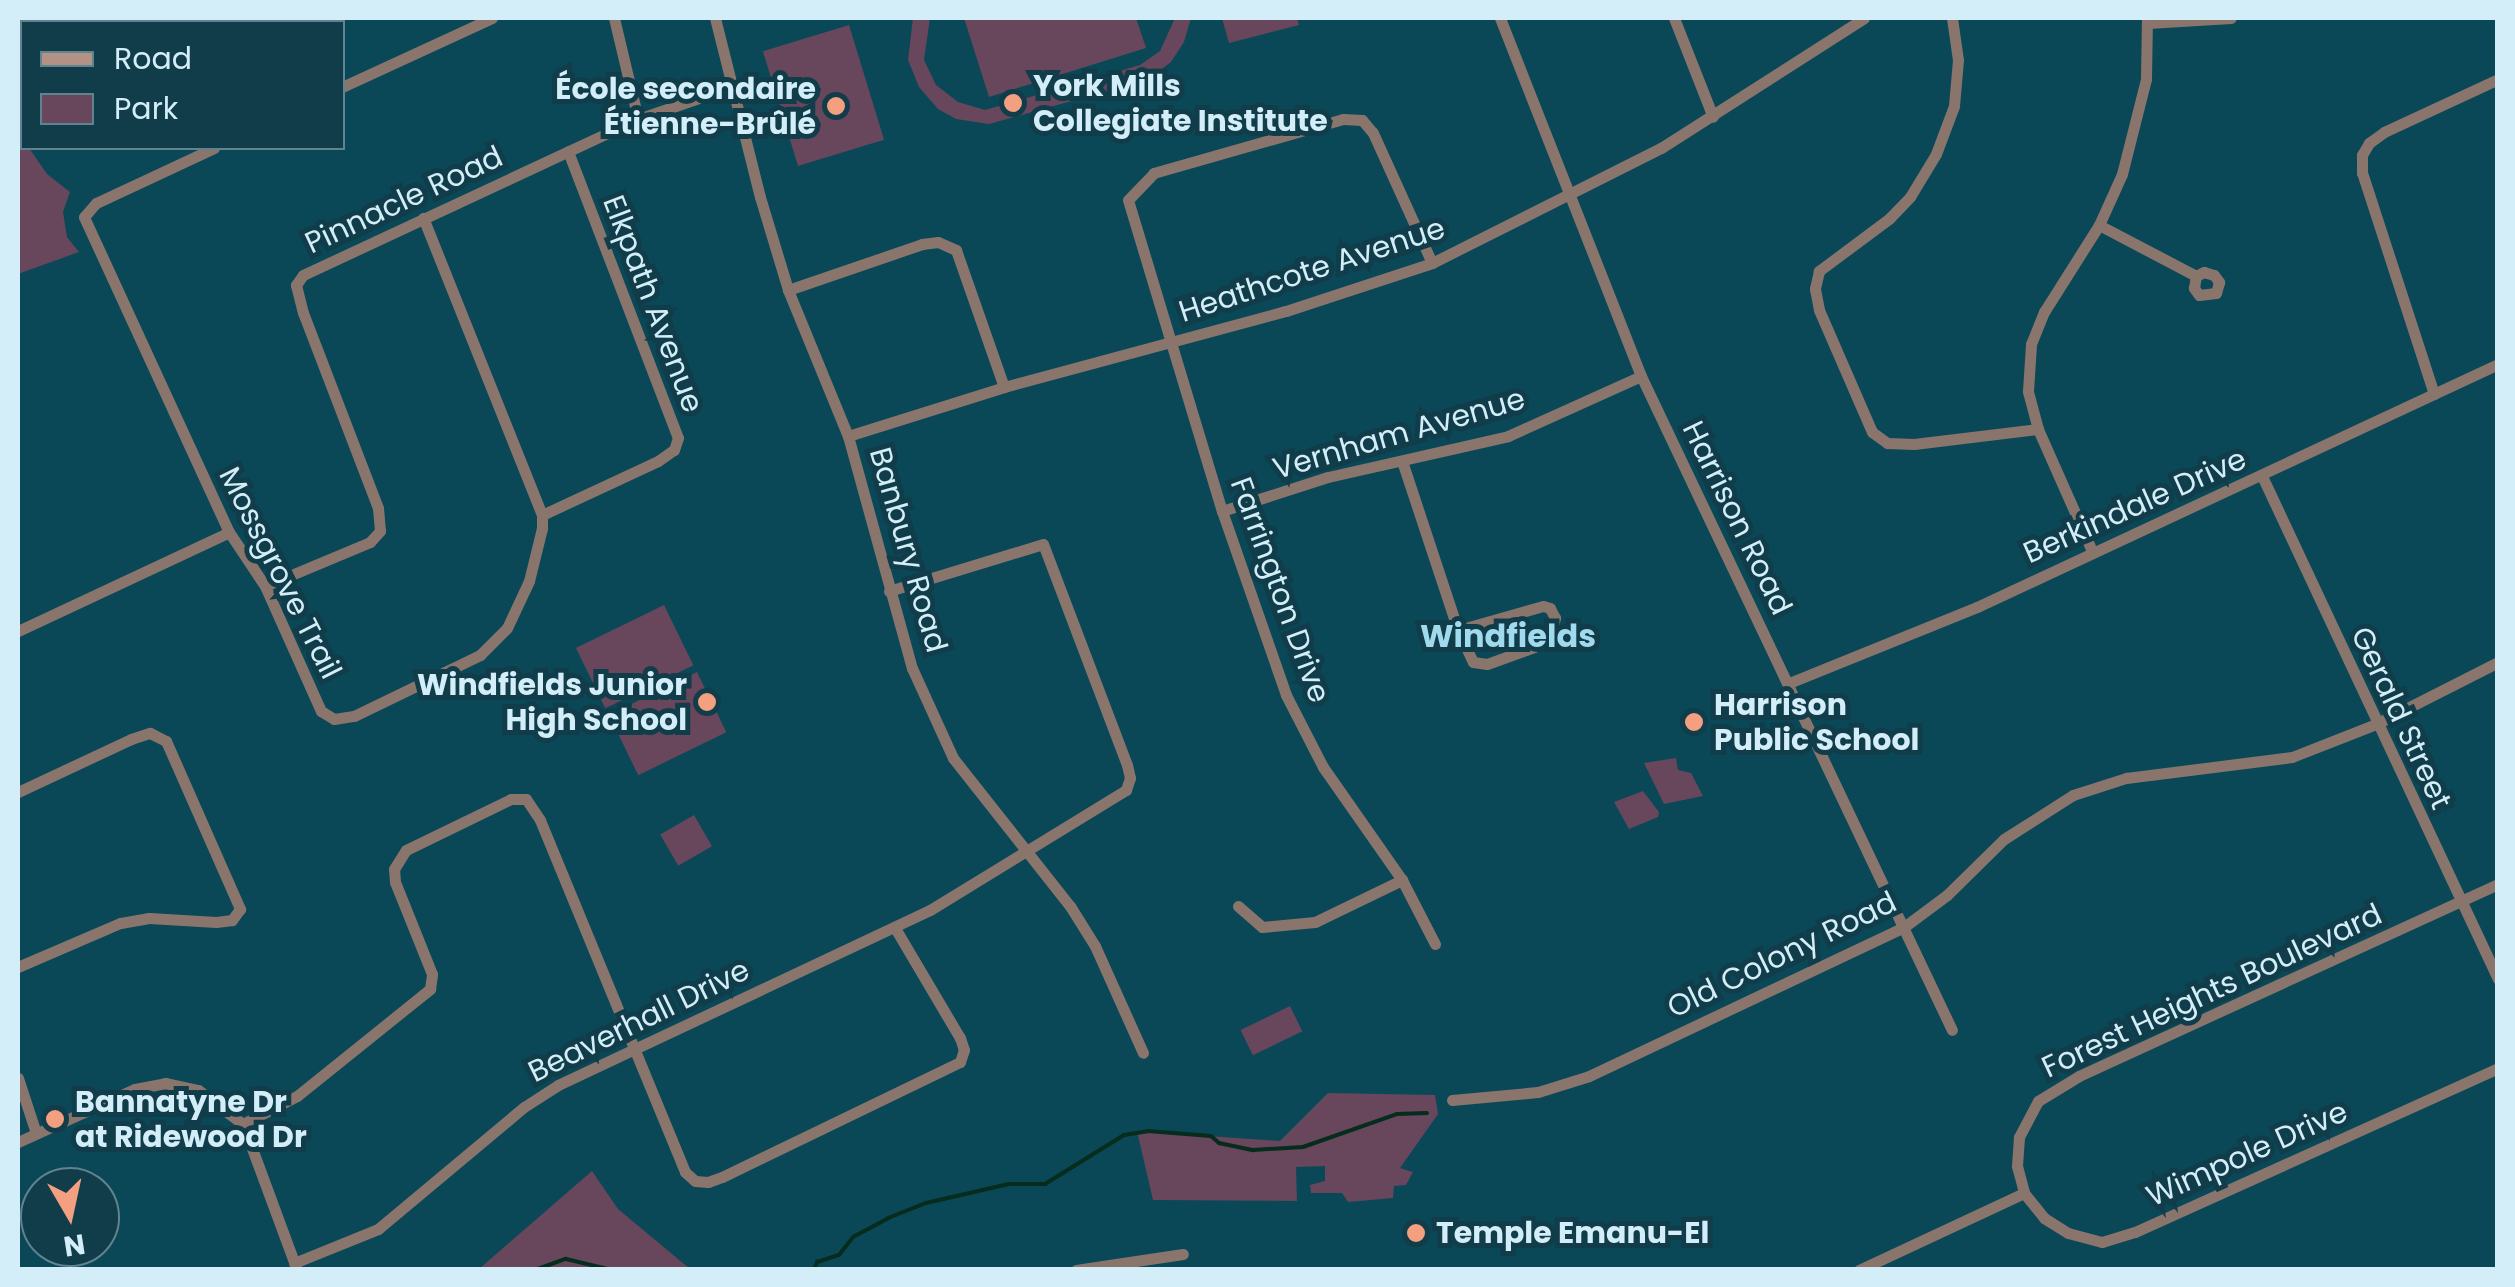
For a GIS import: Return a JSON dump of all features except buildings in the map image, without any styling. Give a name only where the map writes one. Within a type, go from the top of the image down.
[{"type":"street","points":[[345,86],[492,18]]},
{"type":"street","points":[[614,18],[638,119]]},
{"type":"street","name":"Banbury Road","points":[[715,18],[788,290],[848,436],[912,668],[953,758],[1095,946],[1143,1053]]},
{"type":"street","name":"Harrison Road","points":[[1500,18],[1641,376],[1952,1030]]},
{"type":"street","points":[[1674,18],[1713,117]]},
{"type":"street","name":"Heathcote Avenue","points":[[848,436],[1004,387],[1286,311],[1432,263],[1572,196],[1713,117],[1864,18]]},
{"type":"street","points":[[1952,18],[1958,60],[1954,106],[1936,154],[1910,197],[1890,218],[1819,271],[1815,289],[1820,310],[1872,432],[1886,443],[1914,444],[2038,429]]},
{"type":"street","points":[[2092,552],[2038,429],[2028,390],[2031,344],[2044,312],[2099,225],[2137,124],[2146,79],[2148,20],[2231,18]]},
{"type":"street","points":[[2434,394],[2362,173],[2362,155],[2369,142],[2384,132],[2498,79]]},
{"type":"street","name":"Pinnacle Road","points":[[265,586],[370,542],[380,531],[378,508],[296,285],[304,276],[638,119],[731,87]]},
{"type":"street","name":"Farrington Drive","points":[[1432,263],[1373,133],[1362,120],[1343,119],[1154,173],[1128,200],[1222,511],[1286,695],[1323,768],[1402,880],[1435,944]]},
{"type":"street","name":"Mossgrove Trail","points":[[210,150],[96,203],[84,216],[229,532],[265,586],[321,711],[334,720],[354,716],[480,655],[507,628],[529,580],[542,515]]},
{"type":"street","name":"Elkpath Avenue","points":[[542,515],[658,461],[674,450],[678,438],[568,151]]},
{"type":"street","points":[[423,218],[542,515]]},
{"type":"street","points":[[2099,225],[2196,276]]},
{"type":"street","points":[[788,290],[922,244],[938,242],[956,250],[1004,387]]},
{"type":"street","name":"Berkindale Drive","points":[[1789,683],[1976,607],[2498,364]]},
{"type":"street","name":"Vernham Avenue","points":[[1222,511],[1328,478],[1508,436],[1641,376]]},
{"type":"street","points":[[1402,461],[1458,630],[1473,662],[1488,664],[1534,647],[1552,632],[1555,618],[1550,608],[1543,606],[1458,630]]},
{"type":"street","name":"Gerald Street","points":[[2262,476],[2498,979]]},
{"type":"street","points":[[18,631],[229,532]]},
{"type":"street","name":"Beaverhall Drive","points":[[296,1266],[378,1229],[524,1107],[637,1047],[895,928],[1117,798],[1130,778],[1044,544],[889,592]]},
{"type":"street","name":"Old Colony Road","points":[[1452,1100],[1538,1092],[1589,1076],[1904,927],[1946,895],[2004,839],[2073,795],[2126,778],[2292,757],[2376,724],[2498,662]]},
{"type":"street","points":[[18,792],[131,739],[150,733],[166,741],[240,909],[232,920],[216,922],[149,918],[120,922],[18,967]]},
{"type":"street","points":[[243,1124],[297,1096],[430,990],[432,974],[394,868],[406,850],[511,800],[526,800],[540,820],[637,1047],[685,1172],[695,1181],[722,1177],[960,1062],[964,1050],[960,1038],[895,928]]},
{"type":"street","points":[[1238,906],[1262,927],[1315,922],[1402,880]]},
{"type":"street","name":"Forest Heights Boulevard","points":[[2024,1194],[2017,1166],[2019,1137],[2038,1101],[2079,1076],[2498,884]]},
{"type":"street","name":"Wimpole Drive","points":[[2024,1194],[2044,1218],[2068,1234],[2102,1242],[2135,1232],[2498,1068]]},
{"type":"street","points":[[18,1078],[36,1134]]},
{"type":"street","points":[[18,1142],[135,1088],[166,1083],[212,1097],[243,1124],[296,1266]]},
{"type":"street","points":[[1859,1270],[2024,1194]]},
{"type":"street","points":[[1076,1270],[1183,1254]]},
{"type":"green space","points":[[913,18],[930,18],[924,60],[936,85],[958,102],[985,110],[1140,65],[1160,51],[1175,18],[1191,18],[1184,42],[1171,62],[1147,80],[989,124],[956,119],[938,109],[919,87],[908,60]]},
{"type":"green space","points":[[964,18],[1136,18],[1146,48],[989,97]]},
{"type":"green space","points":[[1222,18],[1297,18],[1299,25],[1229,43]]},
{"type":"green space","points":[[849,25],[884,140],[798,166],[763,51]]},
{"type":"green space","points":[[18,132],[20,150],[30,150],[47,174],[70,192],[63,212],[67,237],[79,252],[18,274]]},
{"type":"green space","points":[[664,605],[693,665],[605,708],[576,648]]},
{"type":"green space","points":[[697,672],[726,732],[638,775],[609,715]]},
{"type":"green space","points":[[1676,758],[1678,770],[1691,773],[1703,796],[1664,804],[1644,763]]},
{"type":"green space","points":[[1643,791],[1659,812],[1658,817],[1629,829],[1614,802]]},
{"type":"green space","points":[[694,815],[712,846],[678,866],[660,834]]},
{"type":"green space","points":[[1290,1006],[1302,1031],[1253,1055],[1241,1030]]},
{"type":"green space","points":[[1328,1093],[1435,1095],[1438,1114],[1400,1168],[1413,1172],[1406,1185],[1394,1186],[1393,1198],[1348,1202],[1342,1193],[1311,1193],[1310,1185],[1325,1181],[1325,1166],[1296,1167],[1297,1201],[1153,1200],[1137,1131],[1280,1141]]},
{"type":"green space","points":[[592,1171],[618,1209],[690,1269],[479,1269]]},
{"type":"waterway","points":[[814,1270],[817,1262],[839,1255],[853,1237],[888,1218],[926,1203],[1009,1184],[1045,1184],[1124,1135],[1148,1131],[1211,1136],[1219,1143],[1253,1150],[1303,1147],[1397,1114],[1427,1113]]},
{"type":"waterway","points":[[535,1270],[566,1259],[612,1270]]},
{"type":"place","name":"York Mills Collegiate Institute","points":[[1013,103]]},
{"type":"place","name":"École secondaire Étienne-Brûlé","points":[[836,106]]},
{"type":"place","name":"Windfields Junior High School","points":[[707,702]]},
{"type":"place","name":"Harrison Public School","points":[[1694,722]]},
{"type":"place","name":"Bannatyne Dr at Ridewood Dr","points":[[55,1119]]},
{"type":"place","name":"Temple Emanu-El","points":[[1416,1233]]},
{"type":"district","name":"Windfields","points":[[1508,636]]}]
